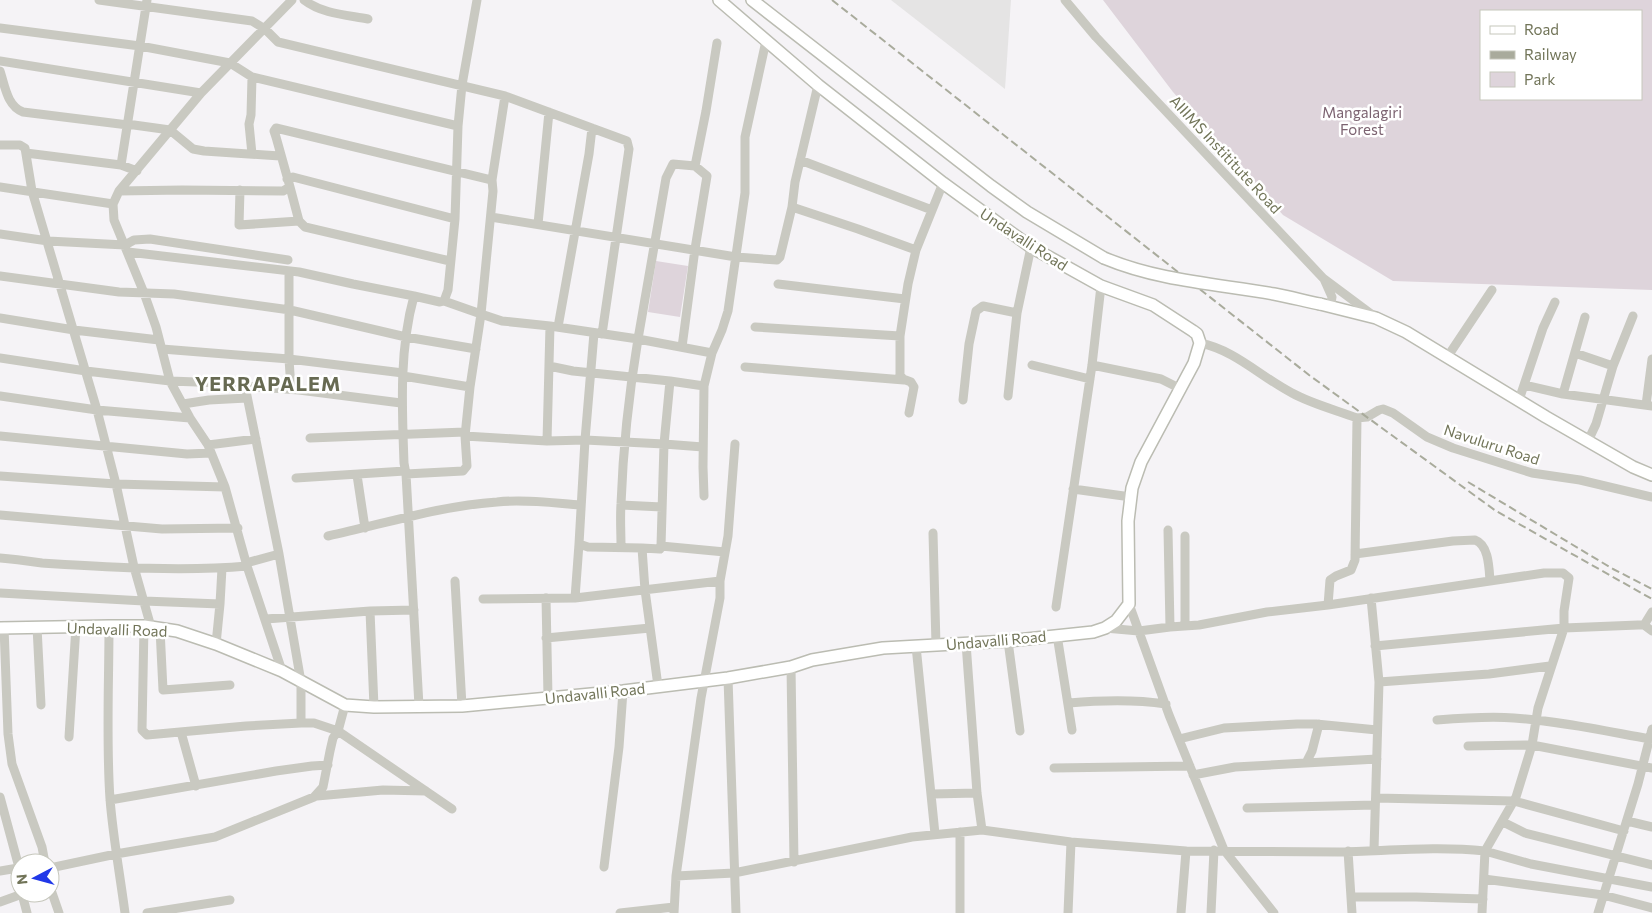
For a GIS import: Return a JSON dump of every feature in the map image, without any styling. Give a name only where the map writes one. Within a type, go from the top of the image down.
[{"type":"main road","name":"Undavalli Road","points":[[719,0],[818,86],[943,183],[1031,247],[1101,286],[1153,305],[1193,331],[1200,343]]},
{"type":"main road","points":[[752,0],[991,186],[1027,212],[1104,258],[1128,268],[1156,276],[1274,294],[1324,304],[1376,318],[1406,332],[1588,441],[1652,475]]},
{"type":"main road","points":[[1105,628],[1116,621],[1129,604],[1128,521],[1132,488],[1141,462],[1194,363],[1200,343]]},
{"type":"main road","name":"Undavalli Road","points":[[2,628],[109,626],[177,631],[216,644],[282,671],[344,705],[374,707],[462,706],[623,691],[728,678],[791,667],[812,660],[883,648],[1008,641],[1093,632],[1105,628]]},
{"type":"street","points":[[99,0],[147,3],[252,21],[265,29],[278,42],[505,96],[627,142],[629,145],[616,238],[591,372],[575,598]]},
{"type":"street","points":[[282,671],[247,564],[225,487],[210,449],[190,418],[170,381],[144,293],[114,220],[113,204],[119,191],[201,93],[292,0]]},
{"type":"street","points":[[304,0],[311,6],[326,11],[368,19]]},
{"type":"street","points":[[444,301],[448,290],[455,219],[458,126],[462,85],[478,0]]},
{"type":"street","name":"AIIIMS Instititute Road","points":[[1065,0],[1096,36],[1323,278],[1376,318]]},
{"type":"street","points":[[121,165],[136,82],[147,3]]},
{"type":"street","points":[[0,28],[140,46],[230,63],[252,77],[458,126]]},
{"type":"street","points":[[704,496],[704,386],[712,353],[728,311],[745,193],[745,137],[766,41]]},
{"type":"street","points":[[694,166],[706,111],[717,43]]},
{"type":"street","points":[[0,61],[201,93]]},
{"type":"street","points":[[0,71],[10,101],[18,110],[170,130],[193,149],[280,156]]},
{"type":"street","points":[[252,77],[249,124],[252,154]]},
{"type":"street","points":[[491,217],[616,238],[656,242],[736,257],[777,260],[780,258],[792,208],[795,182],[818,86]]},
{"type":"street","points":[[296,478],[465,470],[468,466],[465,434],[481,314],[491,217],[492,180],[505,96]]},
{"type":"street","points":[[538,224],[549,112]]},
{"type":"street","points":[[450,261],[305,227],[299,221],[274,131],[276,128],[492,180]]},
{"type":"street","points":[[547,441],[548,366],[554,327],[576,230],[592,128]]},
{"type":"street","points":[[0,145],[23,146],[26,153],[32,191],[86,371],[116,484],[134,567],[152,628],[163,690],[173,691],[230,685]]},
{"type":"street","points":[[26,153],[121,165],[136,171]]},
{"type":"street","points":[[800,160],[932,210]]},
{"type":"street","points":[[621,546],[621,505],[632,378],[666,178],[673,164],[694,166],[707,176],[682,347]]},
{"type":"street","points":[[119,191],[283,191],[293,177],[455,219]]},
{"type":"street","points":[[904,380],[900,374],[900,336],[905,299],[916,250],[943,183]]},
{"type":"street","points":[[0,187],[113,204]]},
{"type":"street","points":[[240,190],[239,225],[299,221]]},
{"type":"street","points":[[792,208],[916,250]]},
{"type":"street","points":[[0,234],[299,272],[440,302],[444,301],[502,321],[638,339],[712,353]]},
{"type":"street","points":[[127,249],[139,239],[162,240],[288,260]]},
{"type":"street","points":[[1008,396],[1017,313],[1031,247]]},
{"type":"street","points":[[289,271],[291,389]]},
{"type":"street","points":[[0,276],[61,286],[119,292],[174,294],[290,310],[406,337],[476,349]]},
{"type":"street","points":[[1323,278],[1332,297],[1331,303],[1324,304]]},
{"type":"street","points":[[778,284],[905,299]]},
{"type":"street","points":[[1056,608],[1092,365],[1101,286]]},
{"type":"street","points":[[1448,356],[1492,290]]},
{"type":"street","points":[[414,296],[406,337],[401,403],[419,706]]},
{"type":"street","points":[[1518,400],[1543,328],[1555,302]]},
{"type":"street","points":[[963,400],[969,344],[976,311],[983,306],[1017,313]]},
{"type":"street","points":[[1588,441],[1596,424],[1613,366],[1633,316]]},
{"type":"street","points":[[1563,394],[1585,317]]},
{"type":"street","points":[[0,318],[74,330],[159,340]]},
{"type":"street","points":[[755,327],[900,336]]},
{"type":"street","points":[[1200,343],[1214,346],[1293,394],[1357,418],[1355,560],[1350,570],[1336,576],[1329,583],[1328,605]]},
{"type":"street","points":[[162,349],[289,359],[403,375],[470,387]]},
{"type":"street","points":[[1575,353],[1613,366]]},
{"type":"street","points":[[0,358],[170,381],[223,383],[291,389],[401,403]]},
{"type":"street","points":[[1524,384],[1563,394],[1649,405],[1652,359]]},
{"type":"street","points":[[1092,365],[1161,379],[1181,389]]},
{"type":"street","points":[[548,366],[573,371],[704,386]]},
{"type":"street","points":[[1032,366],[1090,379]]},
{"type":"street","points":[[745,367],[911,382],[914,387],[909,414]]},
{"type":"street","points":[[579,544],[588,547],[621,546],[660,549],[664,444],[670,381]]},
{"type":"street","points":[[245,386],[279,554],[301,682],[301,723]]},
{"type":"street","points":[[0,396],[97,410],[190,418]]},
{"type":"street","points":[[183,404],[209,400],[247,398]]},
{"type":"street","name":"Navuluru Road","points":[[1357,418],[1367,417],[1383,409],[1427,437],[1453,448],[1532,473],[1580,480],[1652,497]]},
{"type":"street","points":[[310,438],[402,433],[465,434],[547,441],[585,440],[703,447]]},
{"type":"street","points":[[0,436],[187,454],[256,439]]},
{"type":"street","points":[[620,913],[674,910],[676,876],[705,681],[720,598],[720,581],[728,536],[735,444]]},
{"type":"street","points":[[357,474],[365,528]]},
{"type":"street","points":[[0,476],[116,484],[225,487]]},
{"type":"street","points":[[1073,489],[1131,497]]},
{"type":"street","points":[[328,536],[444,509],[498,501],[581,505]]},
{"type":"street","points":[[621,505],[662,507]]},
{"type":"street","points":[[0,516],[162,529],[238,528]]},
{"type":"street","points":[[1168,530],[1170,626]]},
{"type":"street","points":[[933,533],[936,645]]},
{"type":"street","points":[[1185,536],[1185,625]]},
{"type":"street","points":[[1355,554],[1453,541],[1475,540],[1479,541],[1486,553],[1490,581]]},
{"type":"street","points":[[661,546],[725,552]]},
{"type":"street","points":[[642,548],[645,590],[658,686]]},
{"type":"street","points":[[0,558],[134,567],[222,568],[247,564],[279,554]]},
{"type":"street","points":[[216,644],[222,568]]},
{"type":"street","points":[[1105,628],[1139,631],[1170,626],[1199,625],[1267,612],[1328,605],[1544,573],[1558,572],[1567,575],[1569,582],[1564,610],[1564,628],[1550,666],[1538,708],[1532,745],[1514,801],[1485,851],[1482,913]]},
{"type":"street","points":[[455,581],[462,706]]},
{"type":"street","points":[[483,599],[575,598],[720,581]]},
{"type":"street","points":[[0,593],[220,604]]},
{"type":"street","points":[[546,598],[548,698]]},
{"type":"street","points":[[1371,598],[1379,682],[1374,850]]},
{"type":"street","points":[[1129,604],[1179,739],[1224,850],[1274,913]]},
{"type":"street","points":[[266,619],[370,611],[414,610]]},
{"type":"street","points":[[370,611],[374,707]]},
{"type":"street","points":[[1644,625],[1652,612]]},
{"type":"street","points":[[1375,646],[1564,628],[1644,625],[1652,631]]},
{"type":"street","points":[[69,737],[76,626]]},
{"type":"street","points":[[109,626],[107,744],[110,800],[125,913]]},
{"type":"street","points":[[37,627],[41,705]]},
{"type":"street","points":[[2,628],[4,735],[12,764],[43,853]]},
{"type":"street","points":[[152,628],[143,732],[147,735],[314,723],[338,730],[452,809]]},
{"type":"street","points":[[546,638],[650,628]]},
{"type":"street","points":[[1057,635],[1072,730]]},
{"type":"street","points":[[1008,641],[1020,731]]},
{"type":"street","points":[[966,643],[977,793],[982,830]]},
{"type":"street","points":[[916,646],[935,834]]},
{"type":"street","points":[[1379,682],[1489,674],[1550,666]]},
{"type":"street","points":[[791,667],[794,862]]},
{"type":"street","points":[[728,678],[736,913]]},
{"type":"street","points":[[604,867],[619,747],[623,691]]},
{"type":"street","points":[[1069,702],[1137,700],[1166,704]]},
{"type":"street","points":[[317,796],[323,787],[333,738],[338,730],[344,705]]},
{"type":"street","points":[[1437,720],[1492,717],[1537,720],[1650,739]]},
{"type":"street","points":[[1179,739],[1224,728],[1319,724],[1377,730]]},
{"type":"street","points":[[1306,763],[1312,751],[1319,724]]},
{"type":"street","points":[[1598,913],[1626,821],[1648,767],[1652,729]]},
{"type":"street","points":[[181,732],[196,786]]},
{"type":"street","points":[[1468,746],[1532,745],[1648,767]]},
{"type":"street","points":[[1054,768],[1191,770],[1377,759]]},
{"type":"street","points":[[110,800],[312,766],[328,765]]},
{"type":"street","points":[[60,866],[116,854],[215,838],[317,796],[383,790],[426,791]]},
{"type":"street","points":[[932,794],[977,793]]},
{"type":"street","points":[[0,797],[1,809],[14,853]]},
{"type":"street","points":[[1247,808],[1376,801],[1514,801],[1624,831]]},
{"type":"street","points":[[1626,821],[1652,826]]},
{"type":"street","points":[[1503,822],[1525,833],[1652,865]]},
{"type":"street","points":[[676,876],[734,873],[912,837],[982,830],[1071,842],[1186,851],[1348,851],[1452,848],[1485,851],[1531,864],[1652,887]]},
{"type":"street","points":[[960,832],[960,913]]},
{"type":"street","points":[[1068,913],[1071,842]]},
{"type":"street","points":[[1211,913],[1214,850]]},
{"type":"street","points":[[1181,913],[1186,851]]},
{"type":"street","points":[[1348,851],[1352,913]]},
{"type":"street","points":[[1484,879],[1603,895],[1652,908]]},
{"type":"street","points":[[1352,898],[1484,899]]},
{"type":"street","points":[[147,913],[230,900]]},
{"type":"shaded area","points":[[891,0],[1011,0],[1005,89]]},
{"type":"green space","name":"Mangalagiri Forest","points":[[1103,0],[1652,0],[1652,290],[1393,281],[1283,215],[1173,92]]},
{"type":"green space","points":[[656,261],[688,266],[680,317],[648,312]]},
{"type":"railway","points":[[832,0],[1309,375],[1496,511],[1652,599]]},
{"type":"railway","points":[[1468,482],[1613,569],[1652,589]]},
{"type":"district","name":"YERRAPALEM","points":[[268,383]]}]
